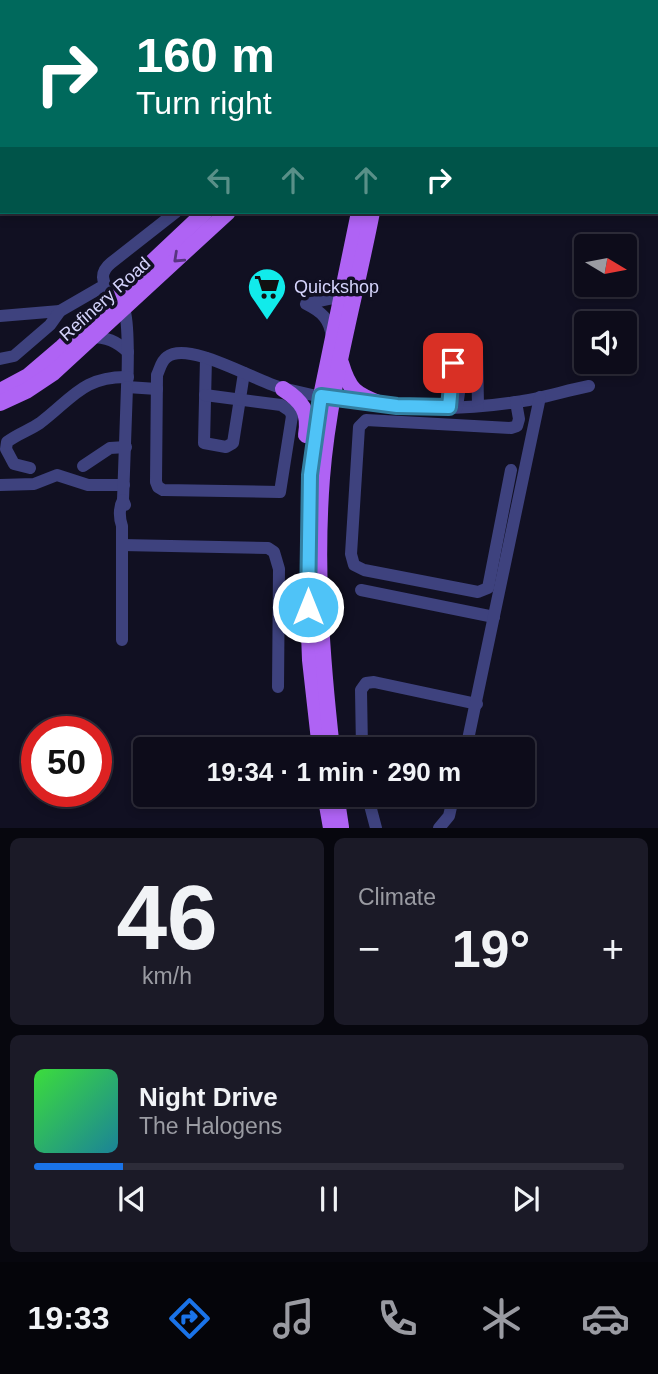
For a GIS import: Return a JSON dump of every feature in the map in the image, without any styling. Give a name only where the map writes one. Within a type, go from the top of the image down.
[{"type":"main road","name":"Refinery Road","points":[[22,387],[28,376],[203,214]]},
{"type":"main road","name":"Refinery Road","points":[[0,403],[22,387],[53,373],[90,337],[114,297],[225,214]]},
{"type":"main road","points":[[331,737],[322,660],[319,546],[322,477],[333,342],[359,214]]},
{"type":"main road","points":[[319,737],[310,660],[310,475],[327,397],[341,361],[372,214]]},
{"type":"main road","points":[[341,361],[352,390],[361,397],[380,404]]},
{"type":"main road","name":"Refinery Road","points":[[0,391],[22,387]]},
{"type":"main road","points":[[283,388],[299,400],[307,416],[303,466],[309,507]]},
{"type":"main road","points":[[327,807],[331,828]]},
{"type":"main road","points":[[339,807],[342,828]]},
{"type":"street","points":[[122,640],[120,521],[126,447],[128,352],[114,297],[103,276],[105,269],[174,214]]},
{"type":"street","points":[[333,342],[327,319],[306,303],[329,299],[345,281]]},
{"type":"street","points":[[0,316],[60,311],[114,297]]},
{"type":"street","points":[[0,359],[14,356],[27,346],[60,311]]},
{"type":"street","points":[[90,337],[116,341],[128,352]]},
{"type":"street","points":[[453,407],[457,353],[477,350],[478,406]]},
{"type":"street","points":[[205,394],[281,405],[290,411],[292,416],[280,492],[163,490],[156,482],[157,375],[168,356],[181,353],[206,358],[283,388],[380,404],[478,406],[516,402],[589,386]]},
{"type":"street","points":[[206,358],[204,443],[226,447],[233,443],[244,373]]},
{"type":"street","points":[[30,468],[13,464],[6,449],[7,442],[40,423],[75,391],[98,379],[157,389]]},
{"type":"street","points":[[469,737],[540,397]]},
{"type":"street","points":[[511,470],[488,588],[484,591],[376,572],[354,565],[352,554],[359,427],[366,419],[511,428],[517,426],[519,419],[516,402]]},
{"type":"street","points":[[83,466],[110,448],[126,447]]},
{"type":"street","points":[[0,485],[34,484],[57,475],[88,485],[124,485]]},
{"type":"street","points":[[122,545],[268,548],[274,552],[279,569],[278,687]]},
{"type":"street","points":[[361,590],[494,617]]},
{"type":"street","points":[[362,737],[361,690],[366,683],[374,682],[477,704]]},
{"type":"street","points":[[370,807],[376,828]]},
{"type":"street","points":[[439,828],[449,816],[451,807]]},
{"type":"place","name":"Quickshop","points":[[267,321]]},
{"type":"route","points":[[308,607],[310,475],[321,396],[397,406],[449,407],[453,363]]}]
